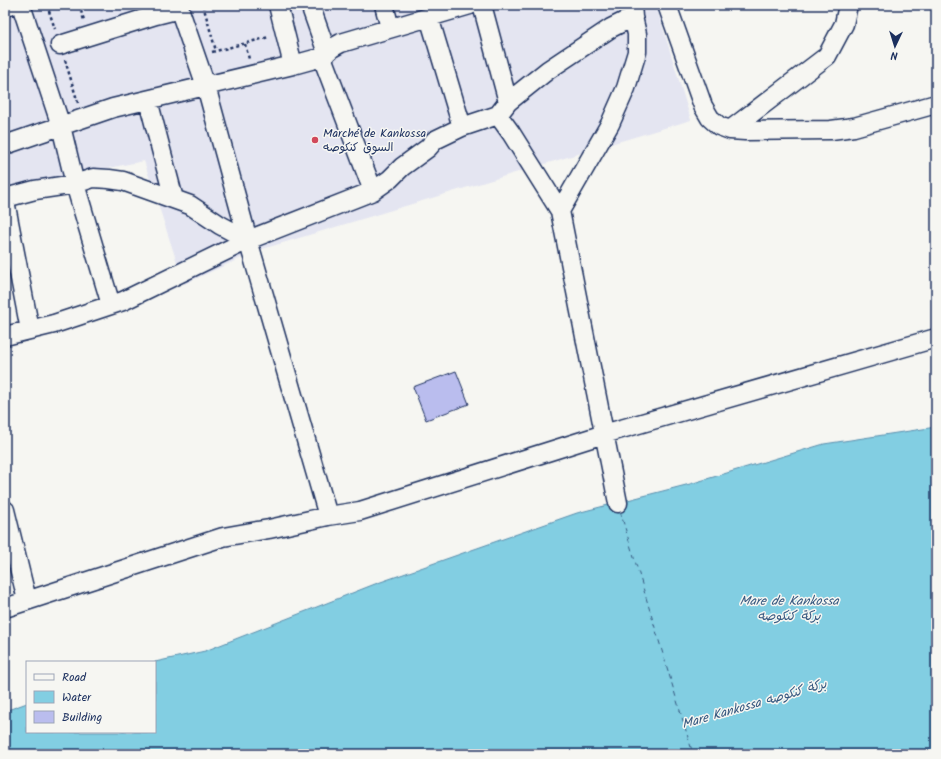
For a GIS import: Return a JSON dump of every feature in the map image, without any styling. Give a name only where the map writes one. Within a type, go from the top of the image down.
[{"type":"street","points":[[5,7],[10,5]]},
{"type":"street","points":[[21,5],[61,126],[75,184],[111,305]]},
{"type":"street","points":[[278,5],[293,65]]},
{"type":"street","points":[[310,5],[324,55],[373,192]]},
{"type":"street","points":[[384,5],[390,28]]},
{"type":"street","points":[[5,145],[113,108],[293,65],[324,55],[341,43],[470,5]]},
{"type":"street","points":[[482,5],[503,108],[511,133],[560,211],[618,503]]},
{"type":"street","points":[[667,5],[703,106],[710,118],[719,126],[730,130],[830,130],[854,127],[936,104]]},
{"type":"street","points":[[730,130],[827,56],[844,24],[848,5]]},
{"type":"street","points":[[60,44],[179,7],[206,86],[248,240],[328,516]]},
{"type":"street","points":[[5,336],[54,324],[123,301],[248,240],[373,192],[390,179],[402,167],[428,148],[435,140],[503,108],[548,70],[611,28],[633,11]]},
{"type":"street","points":[[560,211],[610,124],[626,88],[637,52],[633,11]]},
{"type":"street","points":[[429,17],[462,127]]},
{"type":"street","points":[[148,100],[174,199]]},
{"type":"street","points":[[5,198],[35,190],[75,184],[93,178],[109,178],[123,181],[190,205],[220,225],[248,240]]},
{"type":"street","points":[[5,201],[30,330]]},
{"type":"street","points":[[5,608],[223,536],[360,511],[604,434],[936,338]]},
{"type":"street","points":[[5,510],[27,600]]},
{"type":"path","points":[[203,5],[216,51]]},
{"type":"path","points":[[196,57],[285,33]]},
{"type":"shaded area","name":"Marché de Kankossa السوق كنكوصه","points":[[5,5],[656,5],[691,120],[259,250],[184,284],[144,161],[5,188]]},
{"type":"water","name":"Mare de Kankossa بركة كنكوصه","points":[[936,427],[936,754],[5,754],[5,711],[26,703],[26,733],[156,733],[156,662],[205,651],[375,584],[577,513],[690,484],[824,444]]},
{"type":"building","points":[[456,371],[469,404],[426,420],[413,387]]},
{"type":"ferry route","points":[[620,511],[693,754]]},
{"type":"place","name":"Marché de Kankossa السوق كنكوصه","points":[[315,140]]},
{"type":"water label","name":"Mare Kankossa بركة كنكوصه","points":[[754,703]]}]
